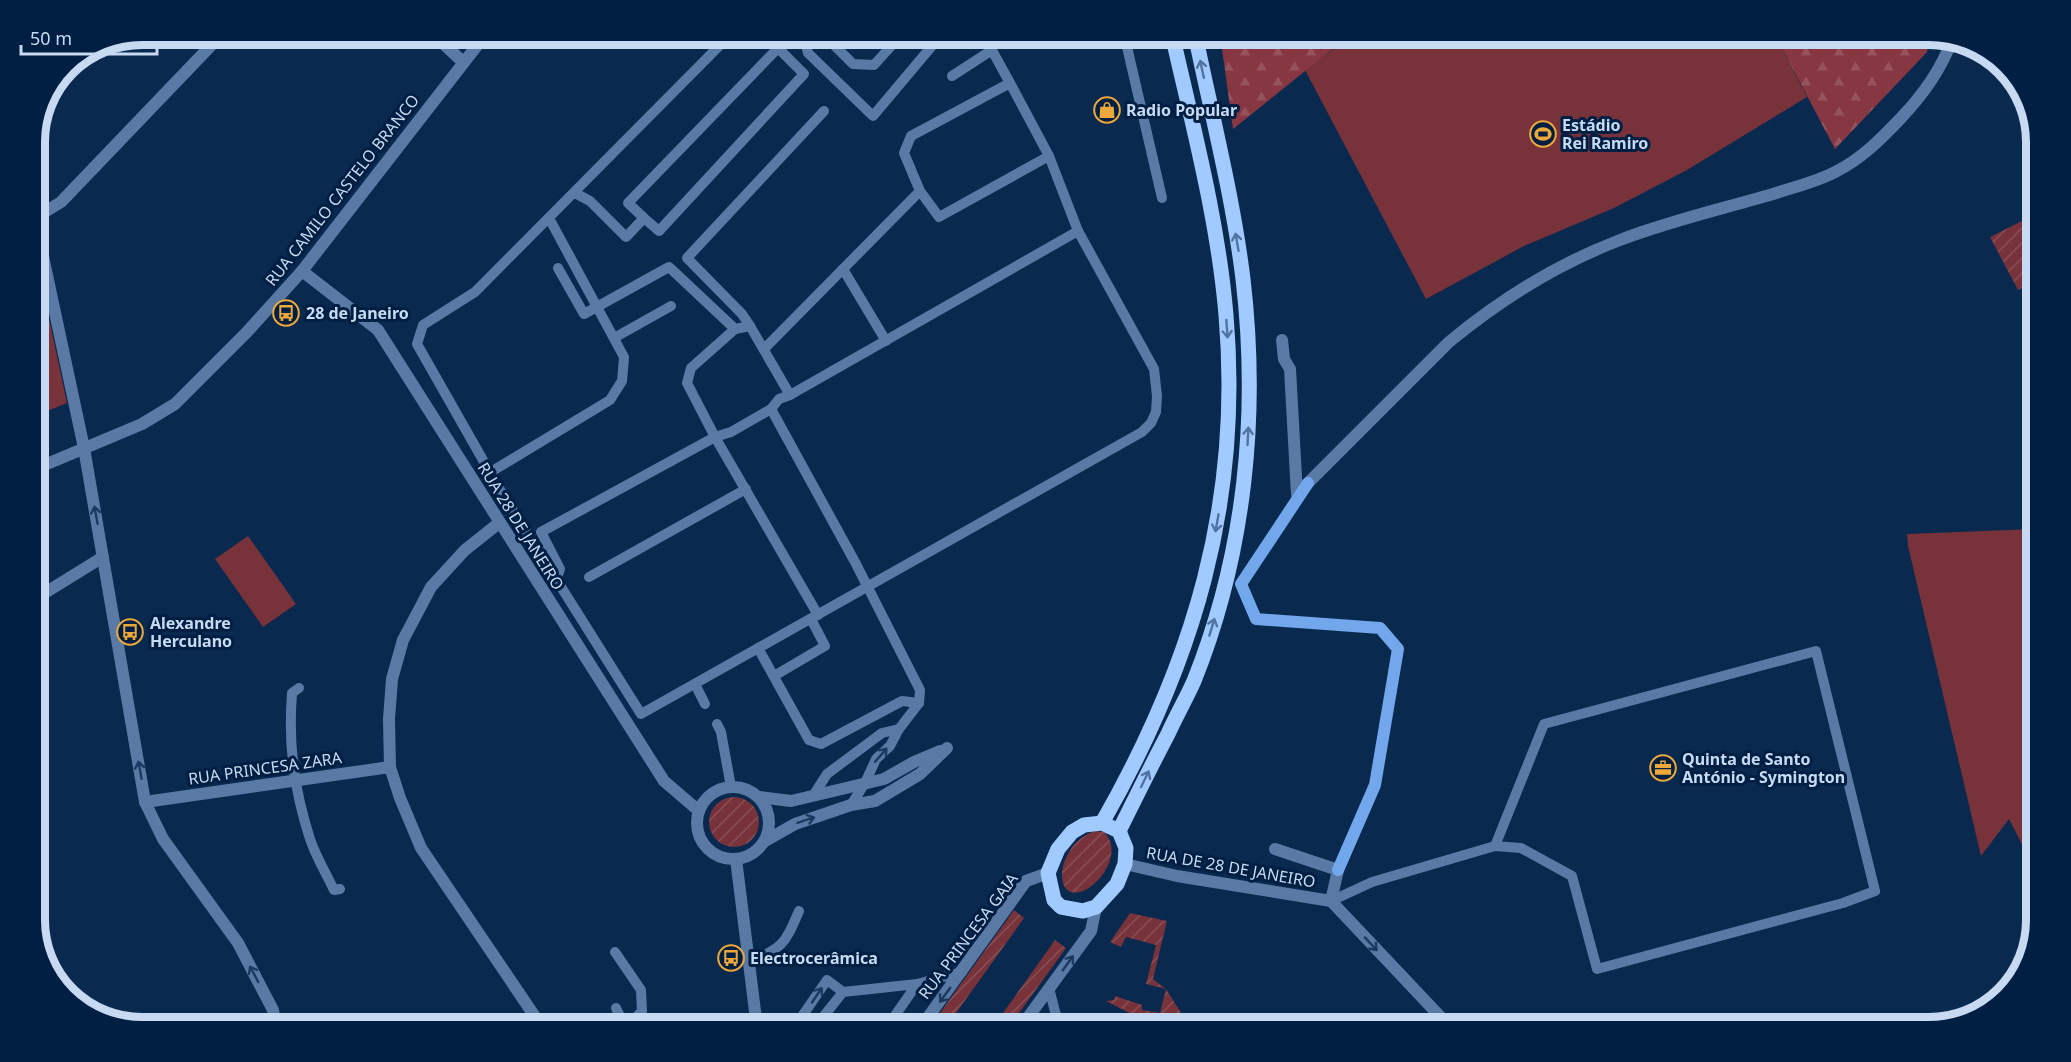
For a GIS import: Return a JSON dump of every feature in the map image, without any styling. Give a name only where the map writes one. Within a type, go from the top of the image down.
[{"type":"main road","points":[[1102,823],[1124,783],[1174,676],[1195,616],[1212,550],[1223,486],[1228,422],[1228,344],[1224,297],[1212,214],[1175,45]]},
{"type":"main road","points":[[1119,831],[1193,683],[1210,633],[1232,555],[1248,437],[1249,375],[1243,279],[1218,144],[1196,45]]},
{"type":"main road","points":[[1308,483],[1241,584],[1256,619],[1380,628],[1398,649],[1375,785],[1338,870]]},
{"type":"main road","points":[[1102,823],[1119,831],[1126,848],[1125,864],[1117,884],[1096,907],[1083,911],[1061,908],[1054,900],[1048,873],[1058,849],[1072,832],[1084,825],[1102,823]]},
{"type":"street","points":[[45,212],[61,202],[211,45]]},
{"type":"street","points":[[445,45],[463,62]]},
{"type":"street","name":"RUA CAMILO CASTELO BRANCO","points":[[45,465],[142,424],[175,404],[247,332],[302,271],[477,45]]},
{"type":"street","points":[[1282,340],[1284,359],[1290,369],[1293,498],[1449,342],[1484,314],[1530,283],[1621,239],[1802,185],[1837,171],[1854,161],[1888,131],[1923,92],[1938,71],[1949,47]]},
{"type":"street","points":[[45,266],[84,448],[145,802],[163,839],[238,944],[273,1010],[274,1017]]},
{"type":"street","name":"RUA 28 DE JANEIRO","points":[[302,271],[378,330],[664,781],[699,811]]},
{"type":"street","points":[[499,523],[465,550],[431,587],[403,640],[392,680],[389,719],[390,767],[421,848],[535,1017]]},
{"type":"street","points":[[45,593],[103,556]]},
{"type":"street","points":[[759,797],[791,801],[884,779],[914,762],[947,748],[920,774],[875,801],[851,805],[795,824],[765,841],[747,856],[736,859],[714,854],[705,846],[699,835],[697,823],[699,811],[705,800],[714,792],[731,787],[749,790],[759,797],[770,819],[765,841]]},
{"type":"street","name":"RUA PRINCESA ZARA","points":[[145,802],[390,767]]},
{"type":"street","name":"RUA DE 28 DE JANEIRO","points":[[1275,849],[1338,870],[1331,901]]},
{"type":"street","points":[[736,859],[756,1017]]},
{"type":"street","name":"RUA DE 28 DE JANEIRO","points":[[1125,864],[1177,876],[1331,901],[1440,1017]]},
{"type":"street","name":"RUA PRINCESA GAIA","points":[[929,1017],[1026,881],[1048,873]]},
{"type":"street","points":[[1029,1017],[1091,931],[1096,907]]},
{"type":"lane","points":[[720,45],[475,292],[423,325],[417,344],[489,472],[641,714],[1142,432],[1151,423],[1156,412],[1157,396],[1154,369],[1077,231],[1049,156],[989,45]]},
{"type":"lane","points":[[806,45],[808,53],[873,116],[930,45]]},
{"type":"lane","points":[[834,45],[853,64],[874,64],[892,45]]},
{"type":"lane","points":[[1127,45],[1162,198]]},
{"type":"lane","points":[[778,48],[804,74],[659,231],[644,218],[628,203],[778,48]]},
{"type":"lane","points":[[952,76],[992,50]]},
{"type":"lane","points":[[1010,83],[911,136],[904,153],[920,191],[939,217],[1049,156]]},
{"type":"lane","points":[[790,394],[742,314],[687,258],[825,111]]},
{"type":"lane","points":[[764,349],[920,191]]},
{"type":"lane","points":[[575,193],[590,201],[626,237],[644,218]]},
{"type":"lane","points":[[489,472],[610,400],[622,381],[624,357],[549,218]]},
{"type":"lane","points":[[556,580],[560,569],[541,532],[715,437],[730,432],[771,410],[779,399],[886,341],[1077,231]]},
{"type":"lane","points":[[558,268],[584,314],[669,267],[735,330]]},
{"type":"lane","points":[[843,269],[886,341]]},
{"type":"lane","points":[[614,338],[671,306]]},
{"type":"lane","points":[[750,326],[735,330],[691,368],[687,383],[814,617],[825,646],[774,676]]},
{"type":"lane","points":[[771,410],[868,587],[920,690],[920,703],[899,729],[890,746],[876,759],[851,805]]},
{"type":"lane","points":[[589,577],[746,489]]},
{"type":"lane","points":[[758,648],[809,740],[821,744],[902,701],[920,703]]},
{"type":"lane","points":[[1331,901],[1372,882],[1495,846],[1521,848],[1572,876],[1597,969],[1843,903],[1875,891],[1816,651],[1544,724],[1495,846]]},
{"type":"lane","points":[[695,684],[705,704]]},
{"type":"lane","points":[[299,688],[292,693],[289,728],[295,781],[311,841],[334,890],[340,889]]},
{"type":"lane","points":[[717,724],[721,732],[731,787]]},
{"type":"lane","points":[[813,796],[827,774],[882,733],[899,729]]},
{"type":"lane","points":[[749,962],[777,949],[788,936],[799,911]]},
{"type":"lane","points":[[615,952],[641,990],[642,1011],[636,1017]]},
{"type":"lane","points":[[802,1017],[827,980],[843,992],[917,984],[962,972]]},
{"type":"lane","points":[[894,1017],[917,984]]},
{"type":"lane","points":[[1049,987],[1056,1017]]},
{"type":"lane","points":[[827,1017],[843,992]]},
{"type":"lane","points":[[616,1008],[620,1017]]},
{"type":"shaded area","name":"Estádio Rei Ramiro","points":[[1339,45],[1780,45],[1807,97],[1687,170],[1614,208],[1524,246],[1426,299],[1305,70]]},
{"type":"shaded area","points":[[2026,219],[2026,286],[2018,290],[1990,237]]},
{"type":"shaded area","points":[[51,328],[67,403],[45,412],[45,335]]},
{"type":"shaded area","points":[[2026,529],[2026,852],[2009,819],[1981,856],[1907,534]]},
{"type":"shaded area","points":[[248,536],[296,604],[263,627],[215,559]]},
{"type":"shaded area","points":[[734,797],[748,801],[755,808],[759,822],[755,836],[748,843],[734,847],[720,843],[713,836],[709,822],[713,808],[720,801]]},
{"type":"shaded area","points":[[1095,831],[1104,832],[1111,844],[1111,856],[1106,869],[1088,888],[1078,892],[1069,891],[1062,880],[1065,860],[1077,842]]},
{"type":"shaded area","points":[[1014,910],[1024,918],[953,1017],[937,1017]]},
{"type":"shaded area","points":[[1130,913],[1167,921],[1153,979],[1166,989],[1146,984],[1156,945],[1126,937],[1121,947],[1110,942]]},
{"type":"shaded area","points":[[1055,940],[1066,948],[1016,1017],[1000,1017]]},
{"type":"shaded area","points":[[1166,989],[1184,1017],[1137,1017],[1106,1001],[1114,1000],[1115,996],[1142,1005],[1142,1010],[1160,1013]]},
{"type":"green space","points":[[1222,45],[1338,45],[1233,129]]},
{"type":"green space","points":[[1780,45],[1928,45],[1927,52],[1835,149]]},
{"type":"green space","points":[[45,310],[47,312],[51,328],[45,336]]},
{"type":"green space","points":[[45,367],[47,369],[45,384]]},
{"type":"place","name":"Radio Popular","points":[[1107,110]]},
{"type":"place","name":"Estádio Rei Ramiro","points":[[1543,134]]},
{"type":"place","name":"28 de Janeiro","points":[[286,313]]},
{"type":"place","name":"Alexandre Herculano","points":[[130,632]]},
{"type":"place","name":"Quinta de Santo António - Symington","points":[[1663,768]]},
{"type":"place","name":"Electrocerâmica","points":[[731,958]]}]
